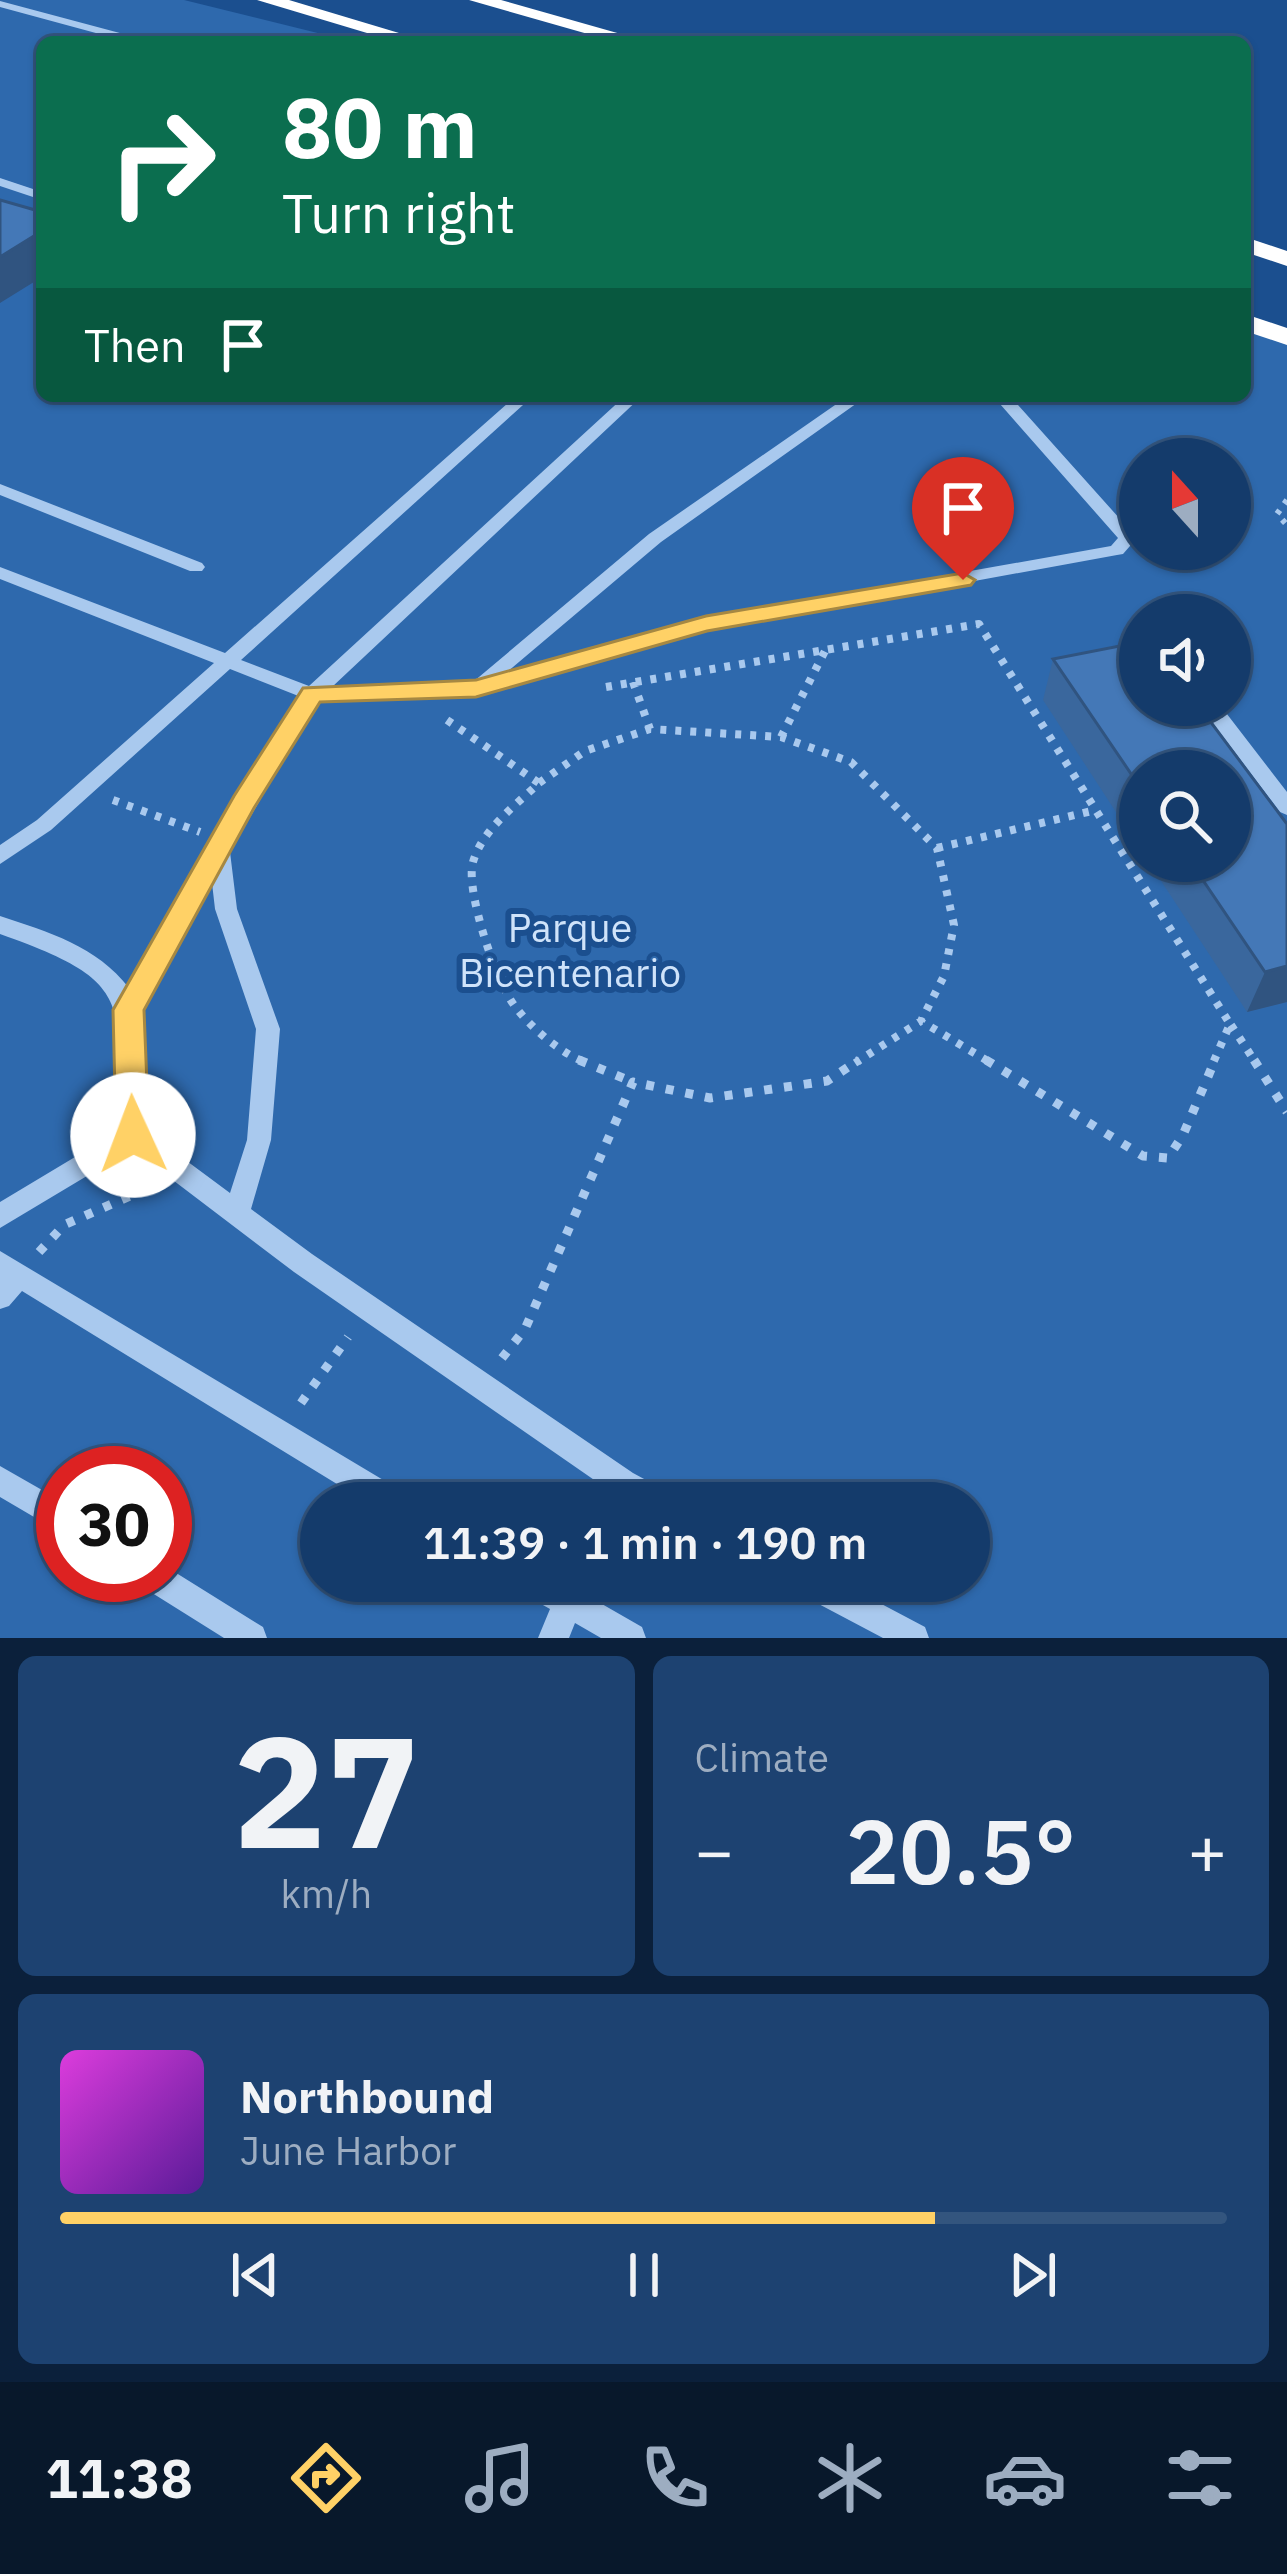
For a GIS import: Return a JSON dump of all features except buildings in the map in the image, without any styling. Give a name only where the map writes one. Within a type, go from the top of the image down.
[{"type":"highway","points":[[267,0],[397,36]]},
{"type":"highway","points":[[479,0],[617,36]]},
{"type":"highway","points":[[1251,246],[1287,259]]},
{"type":"highway","points":[[1251,324],[1287,337]]},
{"type":"street","points":[[0,4],[120,36]]},
{"type":"street","points":[[0,182],[36,194]]},
{"type":"street","points":[[0,856],[84,790],[518,402]]},
{"type":"street","points":[[128,1010],[312,694],[628,402]]},
{"type":"street","points":[[476,688],[655,538],[850,402]]},
{"type":"street","points":[[0,574],[312,694],[476,688],[706,624],[1117,550],[1127,538],[1006,402]]},
{"type":"street","points":[[0,489],[196,567]]},
{"type":"street","points":[[1225,726],[1287,807]]},
{"type":"street","points":[[222,847],[226,909],[268,1029],[260,1140],[237,1213]]},
{"type":"street","points":[[0,925],[72,950],[109,981],[128,1010],[133,1135]]},
{"type":"street","points":[[133,1135],[481,1384],[605,1482]]},
{"type":"street","points":[[0,1216],[133,1135]]},
{"type":"street","points":[[6,1278],[360,1482]]},
{"type":"street","points":[[0,1480],[36,1503]]},
{"type":"street","points":[[192,1600],[252,1638]]},
{"type":"street","points":[[553,1638],[569,1602]]},
{"type":"street","points":[[586,1602],[631,1638]]},
{"type":"street","points":[[846,1602],[914,1638]]},
{"type":"path","points":[[1287,500],[1277,514],[1287,525]]},
{"type":"path","points":[[590,689],[979,624],[1287,1112]]},
{"type":"path","points":[[781,737],[827,647]]},
{"type":"path","points":[[633,682],[650,729]]},
{"type":"path","points":[[462,712],[441,716],[539,783]]},
{"type":"path","points":[[650,729],[781,737],[851,762],[937,848],[954,926],[944,976],[921,1021],[827,1082],[710,1098],[633,1082],[566,1055],[512,1003],[470,895],[473,862],[498,822],[539,783],[585,751],[650,729]]},
{"type":"path","points":[[84,790],[222,847]]},
{"type":"path","points":[[937,848],[1096,810]]},
{"type":"path","points":[[921,1021],[1143,1156],[1168,1158],[1183,1135],[1230,1024]]},
{"type":"path","points":[[481,1384],[524,1329],[633,1082]]},
{"type":"path","points":[[6,1278],[64,1226],[183,1173]]},
{"type":"path","points":[[279,1434],[369,1307]]},
{"type":"green space","name":"Parque Bicentenario","points":[[0,0],[184,0],[330,36],[36,36],[36,402],[1251,402],[1251,331],[1287,343],[1287,1638],[0,1638]]},
{"type":"route","points":[[133,1135],[128,1010],[243,803],[312,694],[476,688],[706,624],[963,580]]}]
